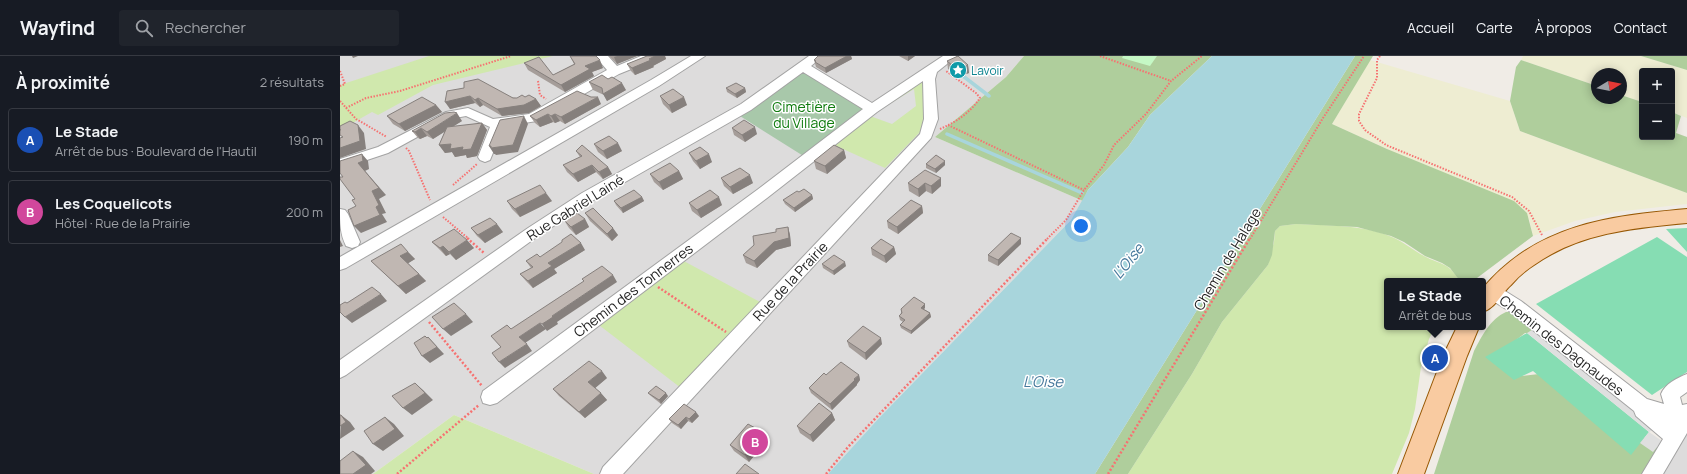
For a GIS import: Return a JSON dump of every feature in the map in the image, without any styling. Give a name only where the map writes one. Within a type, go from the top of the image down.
[{"type":"main road","points":[[1487,297],[1512,269],[1539,250],[1551,244],[1580,233],[1616,223],[1687,216]]},
{"type":"main road","points":[[1411,474],[1455,356],[1467,330]]},
{"type":"street","points":[[601,56],[615,71]]},
{"type":"street","points":[[340,164],[383,150],[443,117],[468,112],[489,122],[498,123],[532,118],[615,71],[652,56]]},
{"type":"street","points":[[340,264],[655,83],[699,56]]},
{"type":"street","name":"Rue Gabriel Lainé","points":[[340,370],[540,228],[587,197],[746,107],[803,70],[817,56]]},
{"type":"street","name":"Chemin des Tonnerres","points":[[490,396],[872,109],[951,56]]},
{"type":"street","name":"Rue de la Prairie","points":[[610,474],[926,135],[931,119],[929,79],[935,68]]},
{"type":"street","points":[[803,70],[872,109]]},
{"type":"street","points":[[580,90],[593,96]]},
{"type":"street","points":[[485,157],[498,123]]},
{"type":"street","points":[[340,214],[352,242]]},
{"type":"street","name":"Chemin des Dagnaudes","points":[[1487,297],[1515,306],[1675,437]]},
{"type":"street","points":[[1652,474],[1680,427],[1682,413],[1670,394],[1687,382]]},
{"type":"street","name":"Chemin des Dagnaudes","points":[[1631,400],[1652,410],[1682,413]]},
{"type":"path","points":[[346,108],[366,98],[391,93],[511,56]]},
{"type":"path","points":[[1100,56],[1171,81]]},
{"type":"path","points":[[826,474],[848,447],[1066,220],[1084,190],[1104,165],[1114,145],[1146,114],[1171,81],[1202,56]]},
{"type":"path","name":"Chemin de Halage","points":[[1108,474],[1323,118],[1364,56]]},
{"type":"path","points":[[1380,56],[1377,60],[1377,78],[1359,114],[1359,121],[1365,130],[1386,145],[1492,188],[1516,200],[1529,211],[1538,230],[1551,244]]},
{"type":"path","points":[[926,135],[948,125],[977,104],[980,98],[976,93],[935,68]]},
{"type":"path","points":[[340,71],[345,84],[340,86]]},
{"type":"path","points":[[538,81],[540,95],[555,105]]},
{"type":"path","points":[[340,101],[356,119],[370,127]]},
{"type":"path","points":[[948,125],[1084,190]]},
{"type":"path","points":[[404,146],[410,151],[432,204]]},
{"type":"path","points":[[449,188],[485,157]]},
{"type":"path","points":[[453,226],[487,255]]},
{"type":"path","points":[[646,280],[736,339]]},
{"type":"path","points":[[397,474],[490,396],[424,317]]},
{"type":"shaded area","points":[[340,56],[1024,56],[1006,77],[935,137],[1083,201],[1071,220],[879,418],[828,474],[594,474],[454,415],[373,474],[340,474]]},
{"type":"shaded area","points":[[914,89],[916,106],[892,124],[870,116]]},
{"type":"shaded area","points":[[1535,328],[1658,427],[1649,432],[1527,333]]},
{"type":"shaded area","points":[[1687,412],[1687,474],[1652,474]]},
{"type":"shaded area","points":[[1649,432],[1662,441],[1653,452],[1640,443]]},
{"type":"green space","points":[[429,56],[553,56],[433,85],[378,115],[372,112],[340,130],[340,85]]},
{"type":"green space","points":[[1024,56],[1212,56],[1150,115],[1128,147],[1088,190],[1083,201],[935,137],[1006,77]]},
{"type":"green space","points":[[1123,56],[1157,56],[1150,66],[1122,58]]},
{"type":"green space","points":[[1355,56],[1373,56],[1332,124],[1387,149],[1514,201],[1527,213],[1533,236],[1477,278],[1458,278],[1450,268],[1425,256],[1404,242],[1391,236],[1357,227],[1296,224],[1280,226],[1275,231],[1272,255],[1268,265],[1222,322],[1192,374],[1128,474],[1095,474]]},
{"type":"green space","points":[[1523,56],[1641,56],[1687,70],[1687,118],[1675,113],[1675,68],[1639,68],[1639,101],[1627,97],[1627,68],[1591,68],[1591,84],[1521,60]]},
{"type":"green space","points":[[1641,56],[1687,56],[1687,70]]},
{"type":"green space","points":[[1370,60],[1510,101],[1520,131],[1687,193],[1687,204],[1615,212],[1575,221],[1533,236],[1529,219],[1387,149],[1332,124]]},
{"type":"green space","points":[[1521,60],[1591,84],[1591,104],[1627,104],[1627,97],[1639,101],[1639,140],[1675,140],[1675,113],[1681,116],[1676,133],[1687,137],[1687,193],[1520,131],[1510,101],[1516,67]]},
{"type":"green space","name":"Cimetière du Village","points":[[807,72],[867,109],[805,157],[740,116],[755,107],[801,73]]},
{"type":"green space","points":[[919,81],[924,82],[925,122],[921,131],[885,168],[832,144]]},
{"type":"green space","points":[[1296,224],[1345,226],[1381,233],[1396,239],[1424,256],[1448,267],[1458,278],[1384,278],[1384,330],[1434,330],[1429,339],[1421,367],[1415,409],[1409,433],[1392,474],[1128,474],[1192,374],[1222,322],[1268,265],[1274,242],[1275,231],[1280,226]]},
{"type":"green space","points":[[1687,228],[1687,252],[1666,229]]},
{"type":"green space","points":[[1657,237],[1687,257],[1687,372],[1652,395],[1536,304]]},
{"type":"green space","points":[[680,259],[760,302],[681,388],[595,322]]},
{"type":"green space","points":[[1506,312],[1512,312],[1535,329],[1531,333],[1525,333],[1516,340],[1521,376],[1539,374],[1653,443],[1658,449],[1645,474],[1434,474],[1474,351],[1483,334],[1491,323]]},
{"type":"green space","points":[[1527,333],[1649,432],[1631,455],[1533,371],[1514,380],[1485,357]]},
{"type":"green space","points":[[454,415],[594,474],[373,474]]},
{"type":"water","name":"L’Oise","points":[[1212,56],[1355,56],[1095,474],[828,474],[879,418],[1071,220],[1088,190],[1128,147],[1150,115]]},
{"type":"building","points":[[570,56],[596,56],[600,60],[585,66],[590,69],[561,85],[524,63],[539,57],[553,75],[575,64]]},
{"type":"building","points":[[647,56],[655,56],[649,59],[651,60],[632,68],[627,64]]},
{"type":"building","points":[[818,56],[847,56],[825,68],[815,62],[816,61],[814,60]]},
{"type":"building","points":[[958,56],[968,65],[958,70],[947,61]]},
{"type":"building","points":[[602,75],[608,79],[612,77],[622,83],[603,94],[602,88],[589,82]]},
{"type":"building","points":[[478,79],[513,98],[517,98],[522,95],[525,97],[529,95],[536,99],[524,105],[497,109],[478,98],[475,100],[470,96],[445,102],[447,91],[464,88],[464,82]]},
{"type":"building","points":[[736,83],[745,88],[735,94],[726,88]]},
{"type":"building","points":[[673,89],[684,97],[669,105],[660,96]]},
{"type":"building","points":[[577,91],[591,97],[598,97],[561,117],[555,114],[551,116],[548,114],[536,120],[530,116]]},
{"type":"building","points":[[422,97],[436,105],[399,124],[387,116]]},
{"type":"building","points":[[445,113],[457,113],[427,132],[421,128],[415,132],[412,131]]},
{"type":"building","points":[[524,116],[513,145],[491,148],[491,146],[489,146],[500,120]]},
{"type":"building","points":[[744,120],[755,127],[742,135],[732,128]]},
{"type":"building","points":[[350,121],[358,125],[360,141],[340,148],[340,138],[343,137],[340,135],[340,126]]},
{"type":"building","points":[[482,123],[471,149],[462,150],[463,147],[450,149],[451,144],[439,145],[447,127]]},
{"type":"building","points":[[609,136],[618,143],[603,151],[594,144]]},
{"type":"building","points":[[582,145],[608,167],[599,172],[592,165],[573,174],[563,165],[582,156],[576,151]]},
{"type":"building","points":[[834,145],[844,150],[825,166],[814,161]]},
{"type":"building","points":[[700,147],[709,154],[696,161],[689,153]]},
{"type":"building","points":[[362,154],[363,161],[358,163],[379,188],[372,191],[379,205],[376,207],[380,215],[354,226],[348,210],[356,206],[352,200],[355,199],[340,179],[340,177],[343,177],[340,173],[340,161]]},
{"type":"building","points":[[936,155],[945,161],[935,169],[926,164]]},
{"type":"building","points":[[670,163],[679,171],[659,182],[650,174]]},
{"type":"building","points":[[740,168],[750,175],[730,187],[721,178]]},
{"type":"building","points":[[925,170],[941,178],[931,186],[925,183],[918,189],[908,183]]},
{"type":"building","points":[[540,185],[546,193],[515,209],[507,201]]},
{"type":"building","points":[[804,189],[812,195],[794,208],[783,200],[797,191],[799,192]]},
{"type":"building","points":[[634,190],[642,197],[621,208],[614,201]]},
{"type":"building","points":[[710,190],[719,197],[697,210],[689,203]]},
{"type":"building","points":[[911,200],[922,206],[897,227],[887,221]]},
{"type":"building","points":[[593,208],[613,228],[607,234],[585,213]]},
{"type":"building","points":[[577,213],[585,219],[571,227],[564,220]]},
{"type":"building","points":[[490,218],[497,224],[478,235],[471,228]]},
{"type":"building","points":[[788,227],[789,238],[774,242],[754,261],[743,255],[754,245],[753,236],[776,232],[776,229]]},
{"type":"building","points":[[454,229],[467,240],[449,252],[443,246],[440,248],[432,242]]},
{"type":"building","points":[[1011,233],[1021,238],[998,260],[988,255]]},
{"type":"building","points":[[571,234],[581,243],[548,263],[552,266],[528,281],[520,274],[533,267],[526,261],[537,254],[540,257]]},
{"type":"building","points":[[881,239],[894,247],[884,256],[871,248]]},
{"type":"building","points":[[401,244],[408,252],[400,256],[419,274],[398,286],[371,261]]},
{"type":"building","points":[[834,255],[845,262],[833,271],[822,264]]},
{"type":"building","points":[[602,266],[613,275],[552,316],[553,317],[547,321],[542,324],[540,323],[519,337],[527,344],[499,362],[492,353],[501,347],[491,336],[507,325],[511,329],[584,281],[582,279]]},
{"type":"building","points":[[372,287],[381,294],[345,317],[340,312],[340,305],[345,302],[347,303]]},
{"type":"building","points":[[914,297],[925,304],[921,308],[930,313],[911,331],[900,325],[905,320],[899,316],[902,313],[901,309]]},
{"type":"building","points":[[454,303],[466,314],[443,329],[432,317]]},
{"type":"building","points":[[863,326],[881,338],[865,353],[847,341]]},
{"type":"building","points":[[425,336],[427,338],[428,337],[437,347],[422,356],[414,343]]},
{"type":"building","points":[[589,361],[602,371],[588,382],[601,393],[579,412],[553,389]]},
{"type":"building","points":[[841,362],[859,375],[830,404],[809,388],[824,373],[826,375]]},
{"type":"building","points":[[415,383],[425,393],[403,408],[392,396]]},
{"type":"building","points":[[656,386],[666,393],[659,400],[648,393]]},
{"type":"building","points":[[819,403],[832,413],[810,435],[797,426]]},
{"type":"building","points":[[684,404],[696,412],[689,419],[686,417],[678,425],[669,419]]},
{"type":"building","points":[[340,415],[346,422],[340,426]]},
{"type":"building","points":[[385,417],[395,429],[373,444],[364,431]]},
{"type":"building","points":[[748,424],[764,433],[745,455],[730,445]]},
{"type":"building","points":[[353,451],[366,465],[353,474],[340,474],[340,461]]},
{"type":"building","points":[[745,464],[759,474],[736,474]]},
{"type":"waterway","points":[[963,76],[989,96]]},
{"type":"waterway","points":[[947,134],[1082,193]]},
{"type":"place","name":"Lavoir","points":[[958,70]]},
{"type":"place","name":"Le Stade","points":[[1435,358]]},
{"type":"place","name":"Les Coquelicots","points":[[755,442]]},
{"type":"water label","name":"L'Oise","points":[[1128,261]]}]
